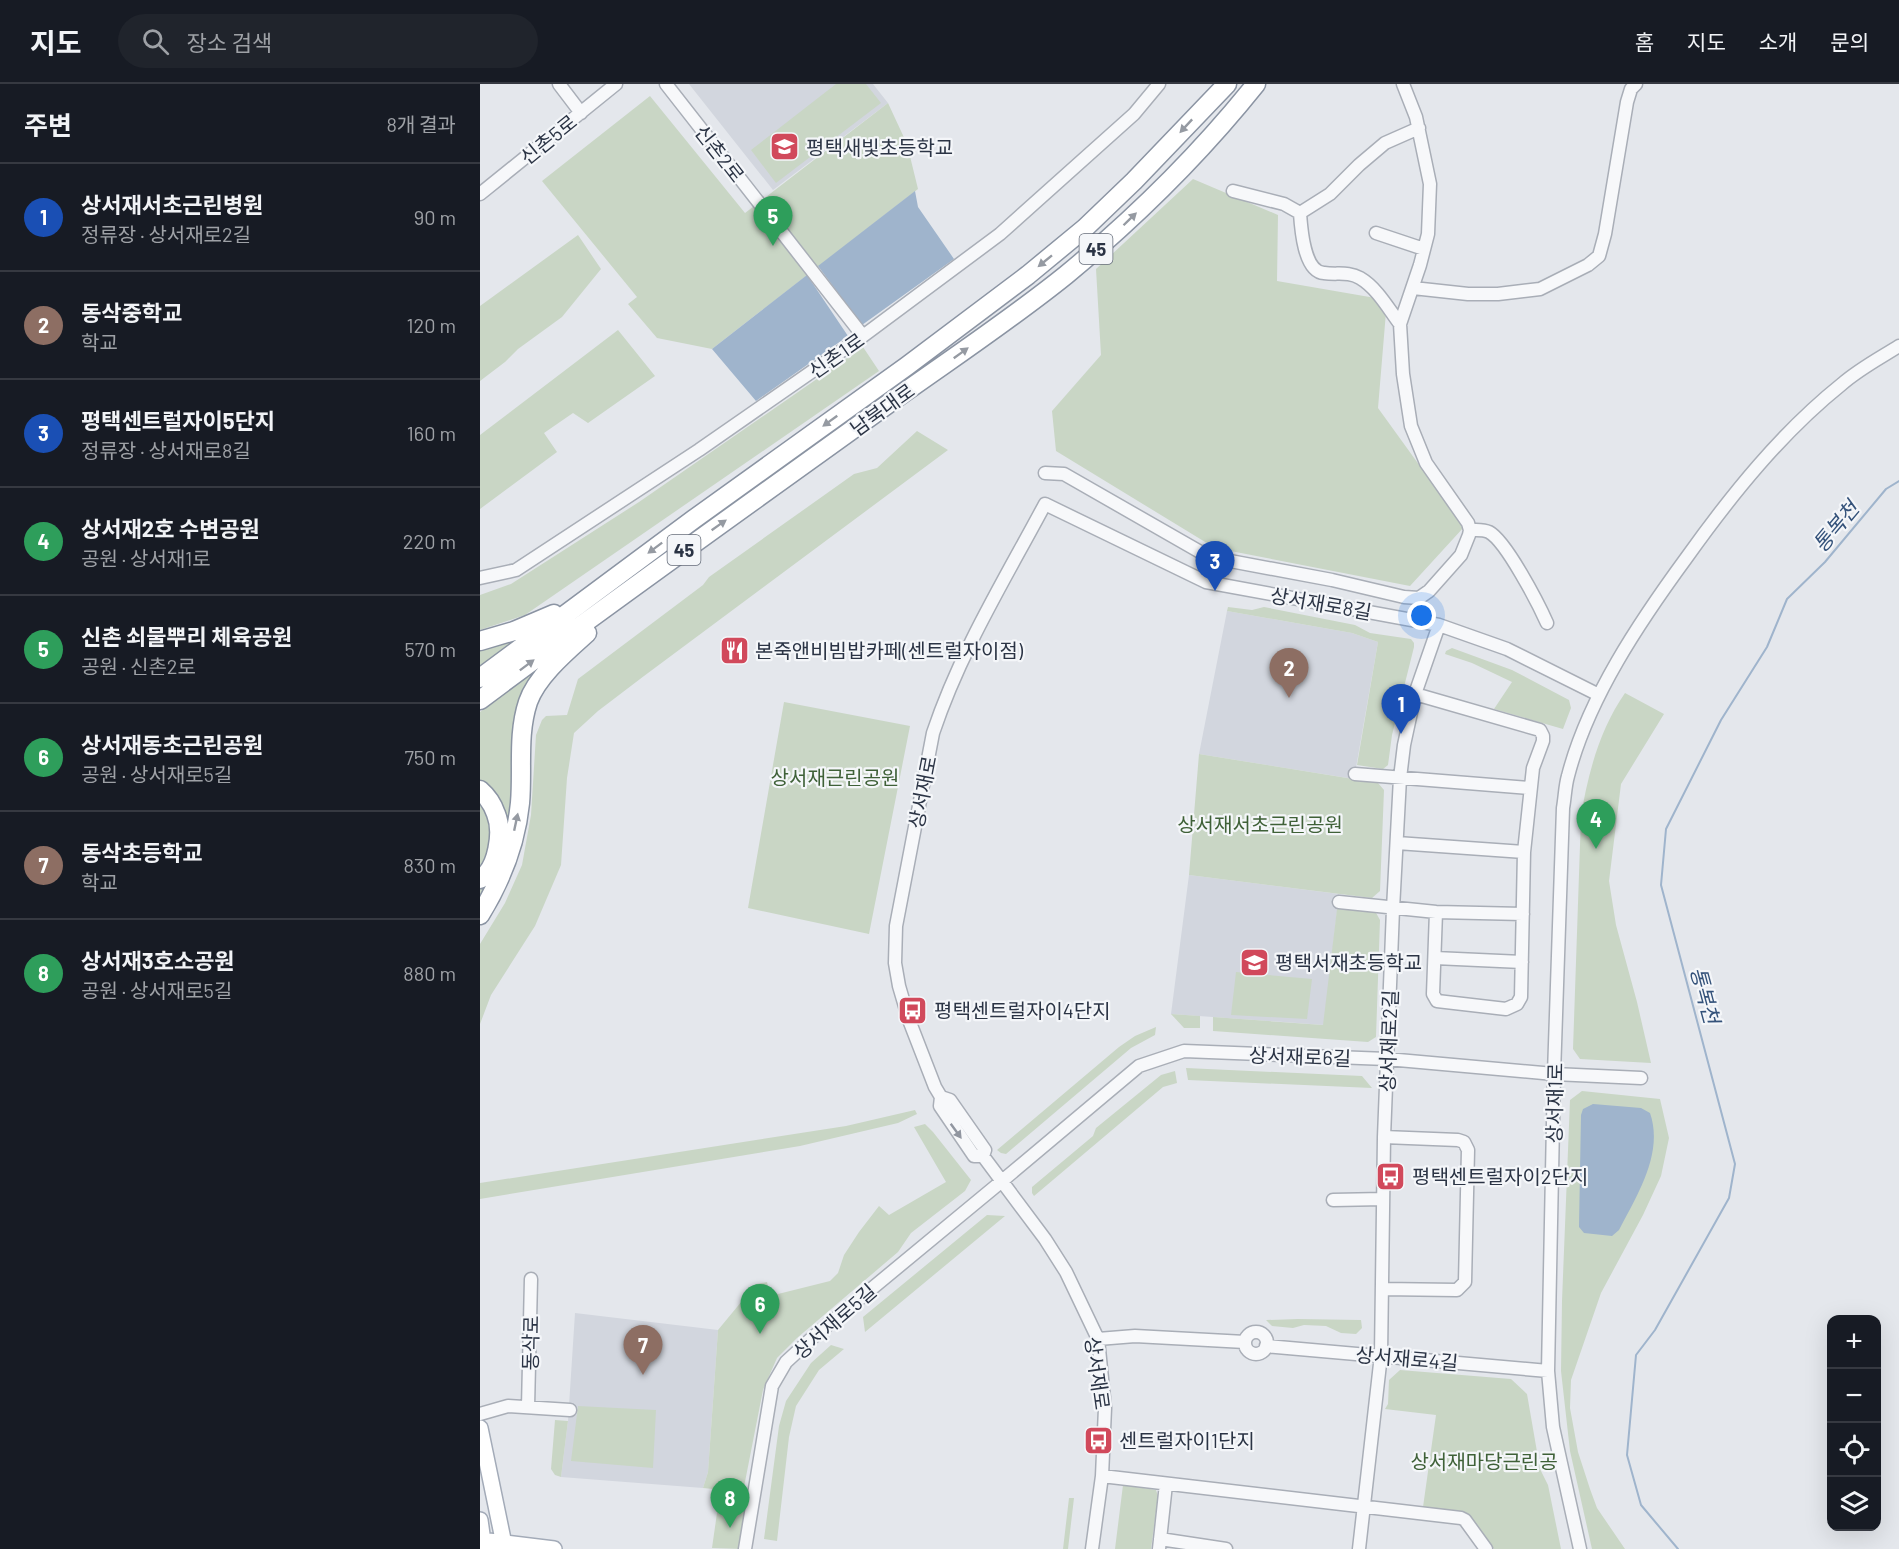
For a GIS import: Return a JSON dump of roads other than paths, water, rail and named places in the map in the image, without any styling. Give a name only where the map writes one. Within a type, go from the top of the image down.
[{"type":"highway","name":"남북대로","points":[[480,678],[1028,275],[1085,228],[1126,189],[1227,84]]},
{"type":"highway","name":"남북대로","points":[[480,700],[617,598],[948,363],[1065,275],[1113,235],[1154,196],[1232,114],[1256,84]]},
{"type":"highway","points":[[480,641],[514,631],[548,617],[601,589]]},
{"type":"highway","points":[[482,910],[507,862],[520,804],[522,729],[528,701],[544,676],[605,616],[617,598]]},
{"type":"highway","points":[[480,790],[496,814],[499,831],[498,850],[491,867],[480,879]]},
{"type":"main road","points":[[480,1428],[505,1546]]},
{"type":"main road","points":[[480,1520],[482,1543],[554,1549]]},
{"type":"street","points":[[558,84],[581,113]]},
{"type":"street","name":"신촌5로","points":[[480,194],[616,84]]},
{"type":"street","name":"신촌2로","points":[[666,84],[863,336]]},
{"type":"street","name":"신촌1로","points":[[480,578],[516,570],[699,450],[863,336],[1000,234],[1134,114],[1159,84]]},
{"type":"street","points":[[1045,472],[1064,474],[1209,557],[1332,580],[1404,597],[1419,598],[1429,591],[1461,555],[1470,530],[1426,463],[1411,426],[1403,374],[1400,324],[1428,234],[1430,184],[1419,128],[1403,84]]},
{"type":"street","points":[[1413,288],[1468,294],[1516,293],[1540,289],[1594,261],[1599,255],[1605,234],[1627,102],[1631,89],[1636,84]]},
{"type":"street","points":[[1300,213],[1330,194],[1385,143],[1419,128]]},
{"type":"street","points":[[1233,191],[1284,204],[1300,213]]},
{"type":"street","points":[[1300,213],[1304,247],[1316,271],[1323,274],[1341,272],[1359,278],[1373,288],[1400,324]]},
{"type":"street","points":[[1376,232],[1424,249]]},
{"type":"street","name":"상서재1로","points":[[1580,1549],[1552,1427],[1548,1371],[1554,1074],[1563,808],[1567,777],[1599,695],[1645,615],[1718,514],[1788,433],[1843,383],[1899,346]]},
{"type":"street","name":"상서재로8길","points":[[1045,504],[1206,582],[1439,625],[1507,649],[1599,695]]},
{"type":"street","name":"상서재로","points":[[1045,504],[960,663],[933,733],[896,926],[895,963],[909,1020],[934,1087],[941,1097],[940,1106],[945,1116],[974,1156],[983,1156],[1045,1239],[1066,1272],[1098,1339],[1105,1408],[1102,1476],[1092,1549]]},
{"type":"street","points":[[1470,530],[1490,532],[1500,543],[1532,590],[1548,623]]},
{"type":"street","name":"상서재로2길","points":[[1359,1549],[1381,1355],[1384,1137],[1392,909],[1400,778],[1404,745],[1415,694],[1439,625]]},
{"type":"street","points":[[1415,694],[1540,730],[1543,736],[1533,768],[1530,788],[1524,852],[1521,997],[1517,1004],[1506,1009],[1437,1001],[1433,994],[1436,912]]},
{"type":"street","points":[[1355,774],[1530,788]]},
{"type":"street","points":[[1396,843],[1524,852]]},
{"type":"street","points":[[1339,902],[1436,912],[1523,914]]},
{"type":"street","points":[[1435,958],[1522,962]]},
{"type":"street","name":"상서재로6길","points":[[1002,1181],[1139,1066],[1184,1051],[1387,1059],[1554,1074],[1641,1078]]},
{"type":"street","points":[[1382,1289],[1457,1290],[1465,1282],[1468,1150],[1464,1142],[1458,1140],[1384,1137]]},
{"type":"street","name":"상서재로5길","points":[[745,1549],[772,1386],[786,1362],[1002,1181]]},
{"type":"street","points":[[1333,1200],[1383,1199]]},
{"type":"street","name":"동삭로","points":[[528,1407],[531,1279]]},
{"type":"street","name":"상서재로4길","points":[[1098,1339],[1135,1336],[1245,1342],[1246,1349],[1252,1353],[1262,1352],[1266,1346],[1548,1371]]},
{"type":"street","points":[[480,1414],[508,1406],[570,1410]]},
{"type":"street","points":[[1102,1476],[1465,1520],[1486,1549]]},
{"type":"street","points":[[1166,1484],[1159,1544],[1226,1549]]},
{"type":"water","points":[[915,191],[918,207],[954,259],[862,325],[818,266]]},
{"type":"water","points":[[807,275],[848,336],[756,401],[712,349]]},
{"type":"water","points":[[1593,1104],[1641,1108],[1650,1113],[1653,1128],[1654,1143],[1646,1173],[1619,1230],[1612,1236],[1584,1233],[1579,1227],[1581,1115],[1583,1109]]},
{"type":"waterway","name":"통복천","points":[[1678,1549],[1641,1505],[1627,1455],[1636,1355],[1655,1330],[1729,1198],[1735,1164],[1661,885],[1666,829],[1721,720],[1767,647],[1787,599],[1825,562],[1886,489],[1899,481]]},
{"type":"place","name":"평택새빛초등학교","points":[[785,147]]},
{"type":"place","name":"신촌 쇠물뿌리 체육공원","points":[[773,246]]},
{"type":"place","name":"평택센트럴자이5단지","points":[[1215,591]]},
{"type":"place","name":"본죽앤비빔밥카페(센트럴자이점)","points":[[734,650]]},
{"type":"place","name":"동삭중학교","points":[[1289,698]]},
{"type":"place","name":"상서재서초근린병원","points":[[1401,734]]},
{"type":"place","name":"상서재2호 수변공원","points":[[1596,849]]},
{"type":"place","name":"평택서재초등학교","points":[[1254,962]]},
{"type":"place","name":"평택센트럴자이4단지","points":[[913,1010]]},
{"type":"place","name":"평택센트럴자이2단지","points":[[1391,1176]]},
{"type":"place","name":"상서재동초근린공원","points":[[760,1334]]},
{"type":"place","name":"동삭초등학교","points":[[643,1375]]},
{"type":"place","name":"센트럴자이1단지","points":[[1098,1440]]},
{"type":"place","name":"상서재3호소공원","points":[[730,1528]]},
{"type":"park label","name":"상서재근린공원","points":[[835,777]]},
{"type":"park label","name":"상서재서초근린공원","points":[[1260,824]]},
{"type":"park label","name":"상서재마당근린공","points":[[1484,1461]]}]
